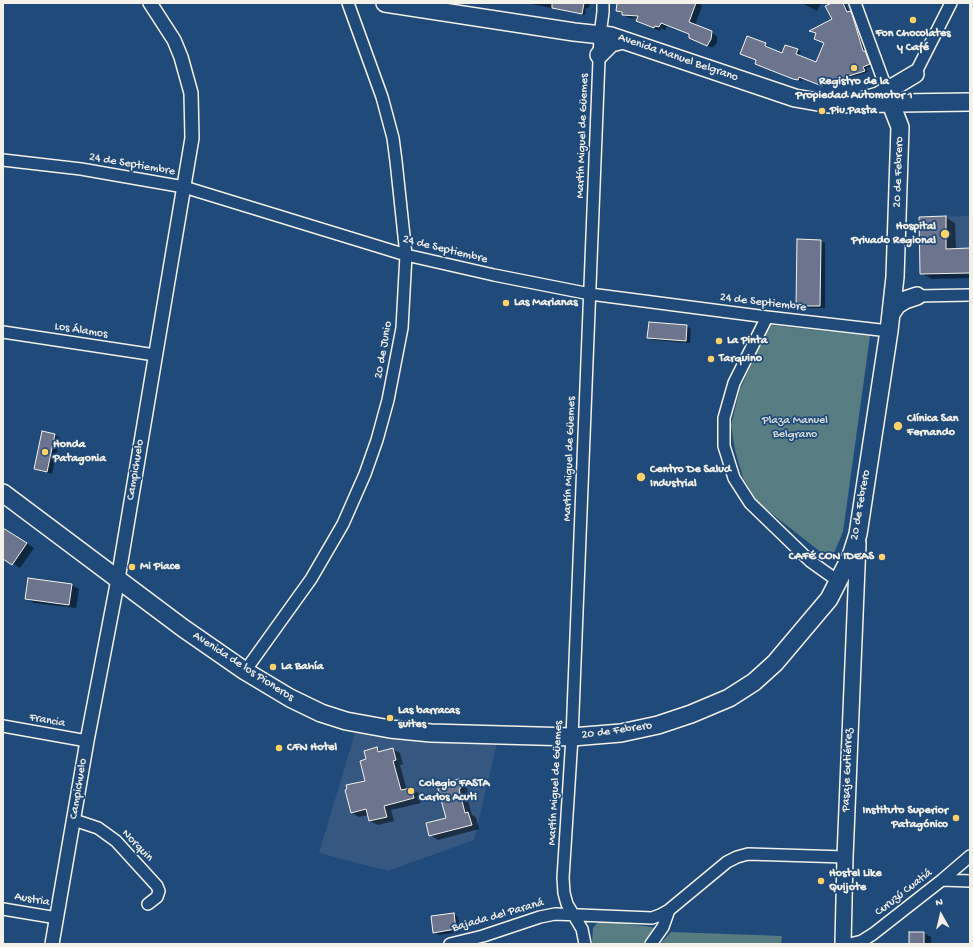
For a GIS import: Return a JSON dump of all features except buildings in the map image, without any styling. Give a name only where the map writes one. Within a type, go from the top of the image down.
[{"type":"main road","name":"Avenida Manuel Belgrano","points":[[385,3],[611,36],[795,98],[829,104],[848,104],[878,96],[889,98]]},
{"type":"main road","points":[[599,55],[611,43],[622,40]]},
{"type":"main road","points":[[889,98],[915,74]]},
{"type":"main road","points":[[915,74],[915,86],[928,102]]},
{"type":"main road","points":[[889,98],[928,102],[970,102]]},
{"type":"main road","name":"20 de Febrero","points":[[572,737],[621,733],[658,726],[729,698],[754,682],[775,663],[830,599],[851,556],[858,534],[889,331],[895,277],[900,127],[889,98]]},
{"type":"main road","points":[[900,127],[909,113],[916,106],[928,102]]},
{"type":"main road","points":[[895,277],[900,286],[906,291],[917,296]]},
{"type":"main road","points":[[891,314],[897,305],[905,300],[917,296]]},
{"type":"main road","name":"Avenida de los Pioneros","points":[[3,493],[183,628],[245,671],[290,698],[321,713],[346,721],[390,729],[431,733],[572,737]]},
{"type":"main road","name":"Pasaje Gutiérrez","points":[[843,944],[858,534]]},
{"type":"main road","points":[[838,581],[855,596]]},
{"type":"street","name":"Campichuelo","points":[[52,944],[87,741],[118,578],[192,138],[190,93],[181,56],[174,40],[150,3]]},
{"type":"street","name":"20 de Junio","points":[[245,671],[311,579],[343,524],[365,474],[377,440],[396,365],[402,328],[406,255],[393,138],[382,97],[348,3]]},
{"type":"street","name":"Martín Miguel de Güemes","points":[[584,944],[582,929],[567,904],[564,893],[563,878],[572,737],[599,55],[603,3]]},
{"type":"street","points":[[855,3],[889,98]]},
{"type":"street","points":[[915,74],[951,3]]},
{"type":"street","name":"24 de Septiembre","points":[[3,160],[81,169],[184,187],[406,255],[494,276],[590,294],[766,317],[889,331]]},
{"type":"street","points":[[917,296],[970,295]]},
{"type":"street","points":[[766,317],[734,383],[724,418],[724,446],[734,478],[750,503],[810,561],[838,581]]},
{"type":"street","name":"Los Álamos","points":[[3,332],[155,355]]},
{"type":"street","name":"Francia","points":[[3,726],[87,741]]},
{"type":"street","name":"Norquin","points":[[74,820],[98,828],[116,841],[157,886],[159,891],[157,897],[148,904]]},
{"type":"street","name":"Bajada del Paraná","points":[[450,944],[483,936],[540,917],[555,914],[652,918],[669,910],[727,862],[748,854],[845,857]]},
{"type":"street","name":"Curuzú Cuatiá","points":[[850,944],[862,941],[873,934],[970,856]]},
{"type":"street","points":[[942,880],[970,881]]},
{"type":"street","name":"Austria","points":[[3,909],[57,918]]},
{"type":"street","points":[[651,944],[663,927],[669,910]]},
{"type":"shaded area","name":"Hospital Privado Regional","points":[[970,216],[970,273],[920,274],[919,217]]},
{"type":"shaded area","name":"Colegio FASTA Carlos Acuti","points":[[355,733],[497,743],[474,840],[388,871],[319,853]]},
{"type":"green space","name":"Plaza Manuel Belgrano","points":[[770,325],[870,336],[843,532],[831,560],[758,503],[743,478],[735,450],[731,425],[740,389]]},
{"type":"green space","points":[[602,921],[652,927],[654,932],[642,944],[592,944],[593,928],[597,923]]},
{"type":"green space","points":[[671,932],[782,936],[781,944],[660,944]]},
{"type":"place","name":"Fon Chocolates y Café","points":[[913,20]]},
{"type":"place","name":"Registro de la Propiedad Automotor 1","points":[[854,68]]},
{"type":"place","name":"Piu Pasta","points":[[822,111]]},
{"type":"place","name":"Hospital Privado Regional","points":[[945,234]]},
{"type":"place","name":"Las Marianas","points":[[506,303]]},
{"type":"place","name":"La Pinta","points":[[719,341]]},
{"type":"place","name":"Tarquino","points":[[711,359]]},
{"type":"place","name":"Clínica San Fernando","points":[[898,426]]},
{"type":"place","name":"Honda Patagonia","points":[[45,452]]},
{"type":"place","name":"Centro De Salud Industrial","points":[[641,477]]},
{"type":"place","name":"CAFÉ CON IDEAS","points":[[882,557]]},
{"type":"place","name":"Mi Piace","points":[[132,567]]},
{"type":"place","name":"La Bahía","points":[[273,667]]},
{"type":"place","name":"Las barracas suites","points":[[390,718]]},
{"type":"place","name":"CFN Hotel","points":[[279,748]]},
{"type":"place","name":"Colegio FASTA Carlos Acuti","points":[[411,791]]},
{"type":"place","name":"Instituto Superior Patagónico","points":[[956,818]]},
{"type":"place","name":"Hostel Like Quijote","points":[[821,881]]}]
